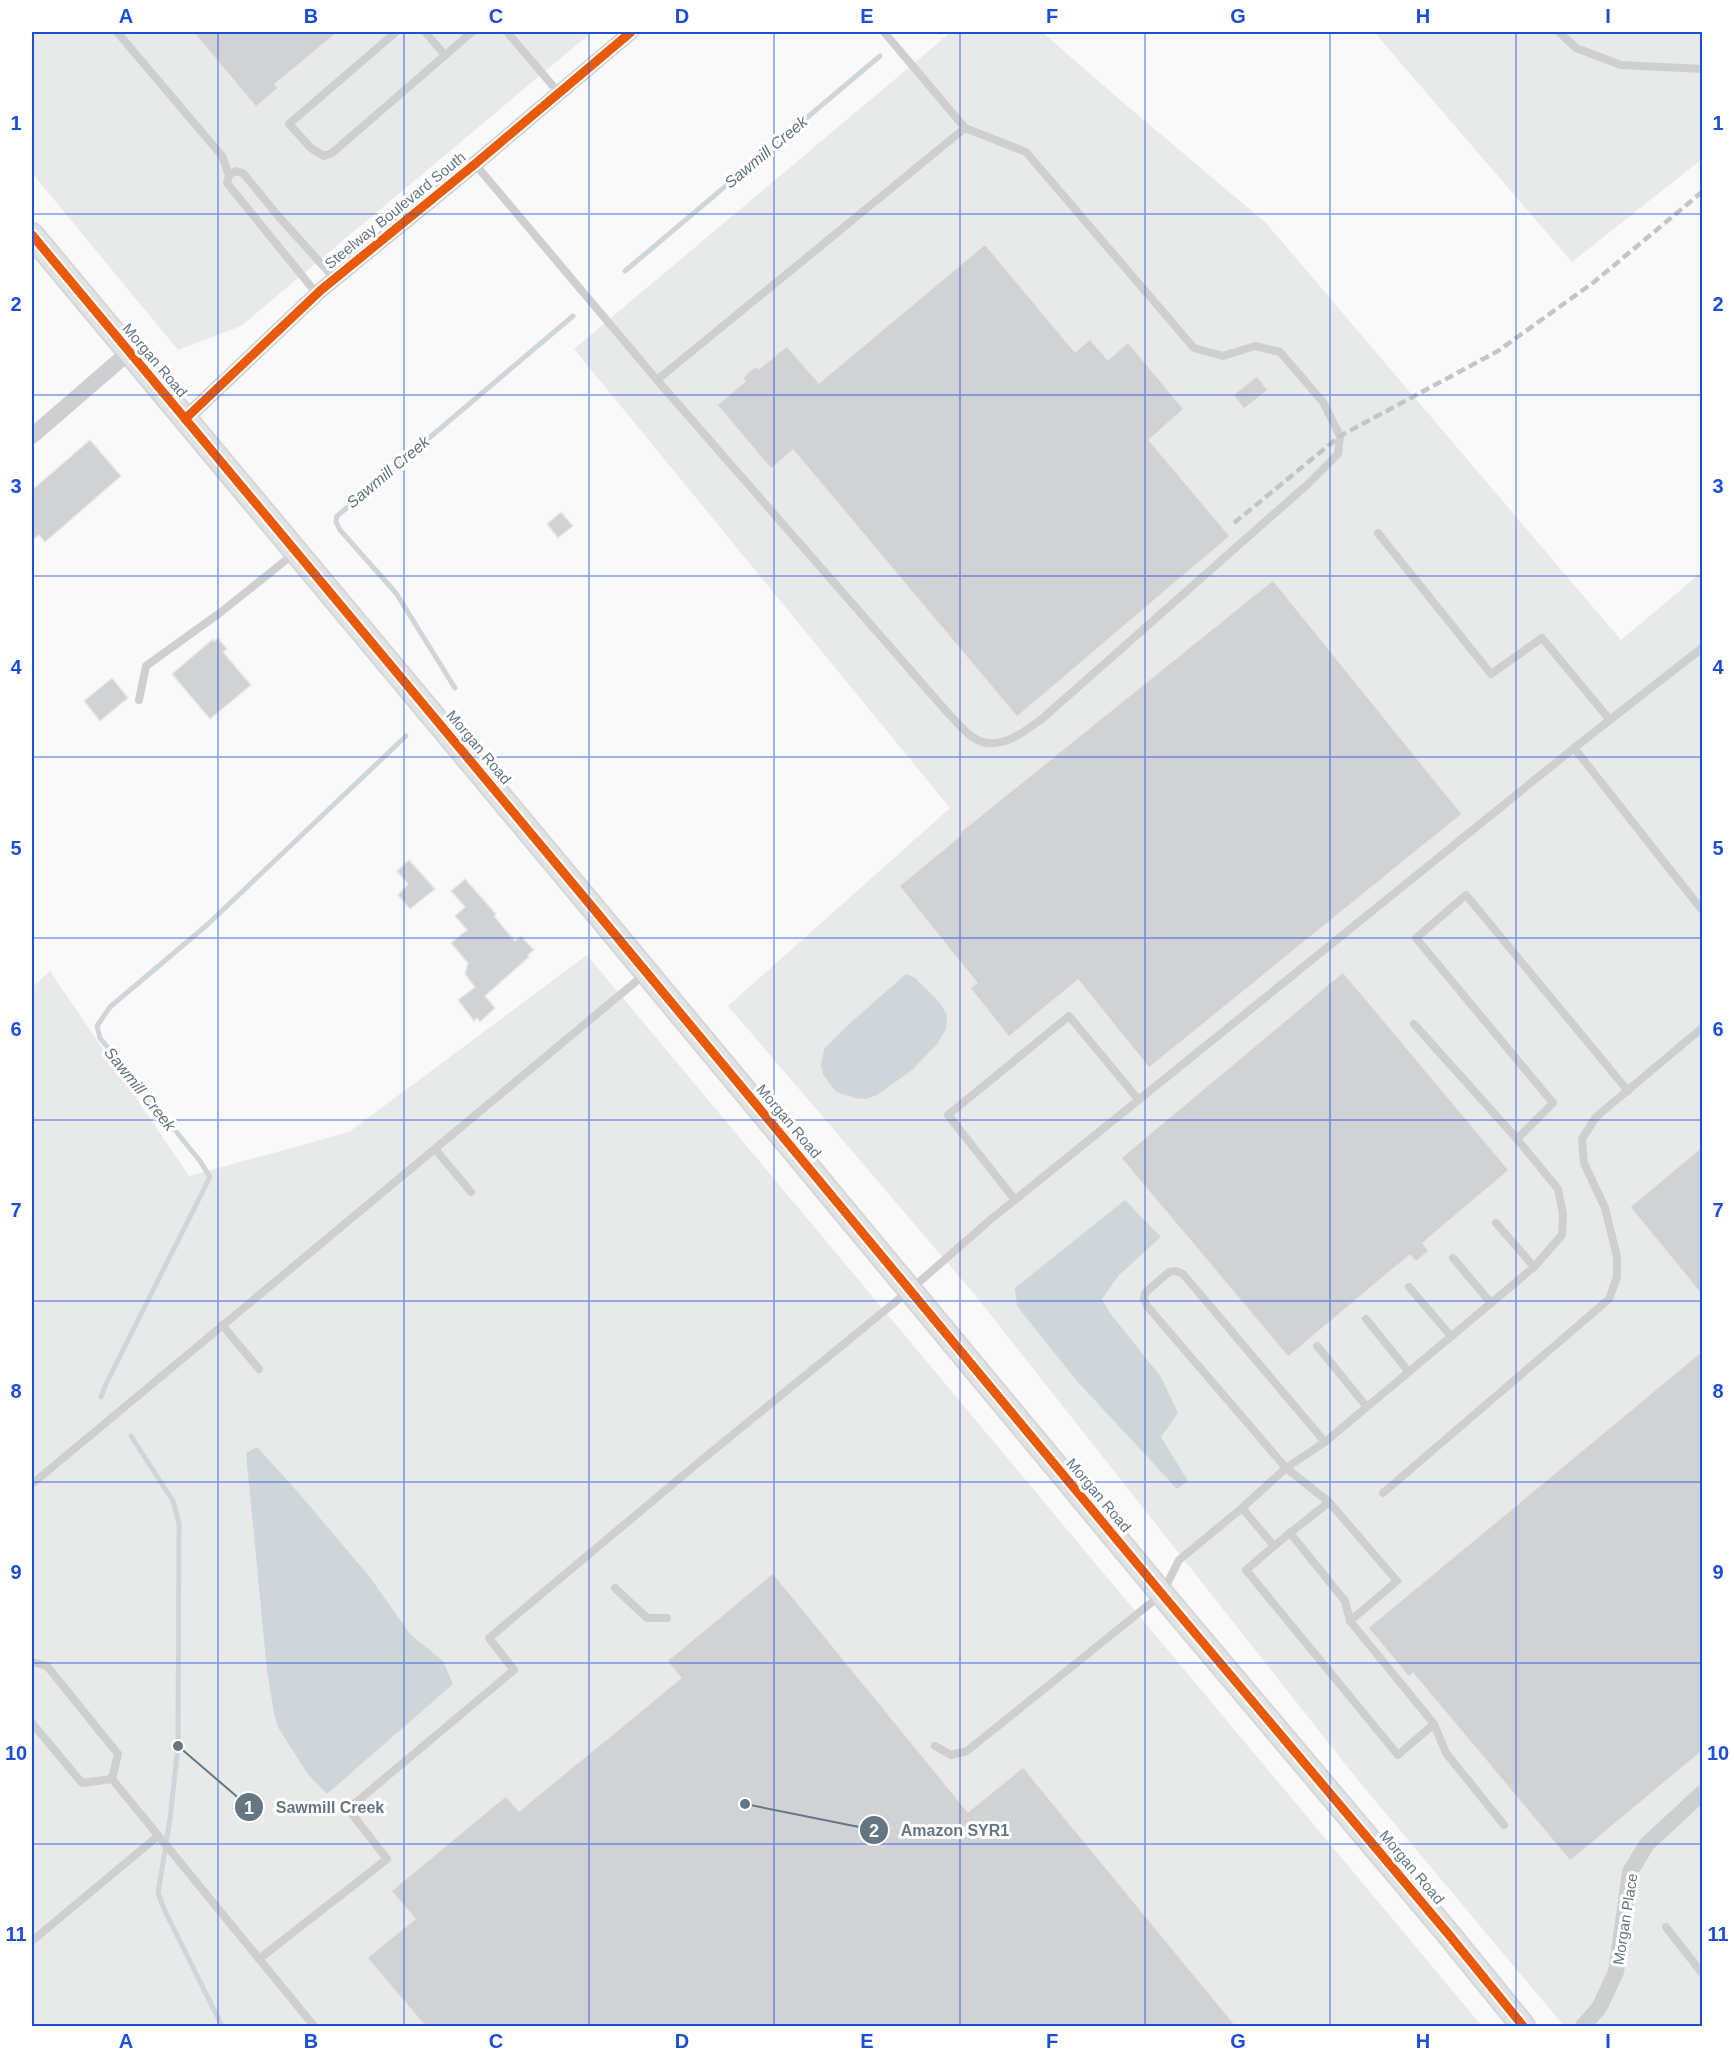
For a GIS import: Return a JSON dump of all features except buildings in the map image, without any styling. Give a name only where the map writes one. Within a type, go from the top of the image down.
[{"type":"street","name":"Steelway Boulevard South","points":[[184,419],[317,294],[631,32]]},
{"type":"street","name":"Morgan Road","points":[[32,235],[1162,1594],[1443,1927],[1523,2026]]},
{"type":"street","points":[[32,436],[128,353]]},
{"type":"street","name":"Morgan Place","points":[[1583,2026],[1599,2008],[1616,1972],[1630,1872],[1647,1844],[1702,1794]]},
{"type":"lane","points":[[117,32],[222,156],[229,175],[227,183],[317,294]]},
{"type":"lane","points":[[396,32],[289,124],[311,148],[324,156],[332,153],[472,32]]},
{"type":"lane","points":[[425,32],[445,55]]},
{"type":"lane","points":[[507,32],[559,93]]},
{"type":"lane","points":[[475,164],[657,380],[947,712],[972,737],[992,744],[1018,737],[1043,718],[1309,483],[1338,454],[1340,436],[1323,402],[1280,352],[1255,346],[1223,356],[1194,348],[1026,153],[965,128],[884,32]]},
{"type":"lane","points":[[1559,32],[1576,48],[1621,65],[1702,69]]},
{"type":"lane","points":[[657,380],[965,128]]},
{"type":"lane","points":[[229,175],[236,171],[243,173],[279,218],[335,279]]},
{"type":"lane","points":[[1378,533],[1491,674],[1542,638],[1610,720]]},
{"type":"lane","points":[[139,700],[146,666],[221,612],[297,552]]},
{"type":"lane","points":[[259,1959],[387,1859],[348,1809],[514,1670],[489,1638],[1138,1099],[1574,748],[1702,648]]},
{"type":"lane","points":[[1574,748],[1702,910]]},
{"type":"lane","points":[[1517,1139],[1553,1103],[1416,938],[1466,895],[1628,1091]]},
{"type":"lane","points":[[32,1484],[647,973]]},
{"type":"lane","points":[[1015,1200],[948,1115],[1069,1016],[1138,1099]]},
{"type":"lane","points":[[934,1746],[951,1755],[967,1751],[1162,1594],[1179,1560],[1286,1468],[1325,1442],[1534,1267],[1562,1235],[1563,1214],[1558,1189],[1517,1139],[1414,1024]]},
{"type":"lane","points":[[1383,1493],[1608,1299],[1617,1277],[1617,1257],[1605,1208],[1584,1163],[1582,1139],[1596,1117],[1702,1028]]},
{"type":"lane","points":[[435,1149],[471,1192]]},
{"type":"lane","points":[[1496,1223],[1534,1267]]},
{"type":"lane","points":[[1453,1258],[1491,1303]]},
{"type":"lane","points":[[1325,1442],[1183,1274],[1176,1271],[1169,1272],[1145,1293],[1144,1299],[1147,1306],[1286,1468],[1329,1502],[1397,1581],[1350,1621]]},
{"type":"lane","points":[[1409,1287],[1451,1336]]},
{"type":"lane","points":[[1366,1319],[1409,1372]]},
{"type":"lane","points":[[222,1325],[260,1369]]},
{"type":"lane","points":[[1317,1346],[1367,1407]]},
{"type":"lane","points":[[1329,1502],[1246,1570],[1398,1755],[1434,1724]]},
{"type":"lane","points":[[1242,1508],[1274,1546]]},
{"type":"lane","points":[[1290,1533],[1345,1601],[1350,1621],[1434,1724],[1446,1753],[1504,1825]]},
{"type":"lane","points":[[615,1588],[647,1618],[667,1618]]},
{"type":"lane","points":[[32,1662],[47,1666],[118,1754],[112,1779]]},
{"type":"lane","points":[[32,1723],[82,1783],[112,1779]]},
{"type":"lane","points":[[112,1779],[314,2026]]},
{"type":"lane","points":[[32,1941],[158,1836]]},
{"type":"lane","points":[[1666,1927],[1702,1972]]},
{"type":"shaded area","points":[[32,32],[592,32],[241,326],[178,350],[32,173]]},
{"type":"shaded area","points":[[951,32],[1042,32],[1266,223],[1621,640],[1702,572],[1702,2026],[1564,2026],[1357,1779],[975,1295],[728,1006],[950,808],[574,349]]},
{"type":"shaded area","points":[[1374,32],[1702,32],[1702,159],[1572,262]]},
{"type":"shaded area","points":[[587,955],[1482,2026],[32,2026],[32,987],[50,971],[189,1176],[349,1132]]},
{"type":"shaded area","points":[[906,974],[915,978],[940,1003],[947,1015],[946,1029],[937,1044],[912,1070],[877,1095],[866,1099],[836,1092],[823,1074],[821,1066],[824,1049]]},
{"type":"shaded area","points":[[1125,1200],[1161,1237],[1119,1275],[1102,1299],[1110,1313],[1161,1377],[1178,1413],[1161,1437],[1188,1481],[1177,1489],[1076,1380],[1017,1306],[1015,1288]]},
{"type":"shaded area","points":[[257,1447],[369,1576],[410,1634],[443,1661],[453,1684],[327,1794],[307,1773],[278,1727],[274,1713],[267,1670],[246,1453]]},
{"type":"waterway","name":"Sawmill Creek","points":[[625,271],[880,56]]},
{"type":"waterway","name":"Sawmill Creek","points":[[455,688],[396,593],[340,530],[336,522],[337,516],[573,316]]},
{"type":"waterway","name":"Sawmill Creek","points":[[101,1397],[210,1177],[200,1161],[100,1038],[97,1026],[110,1007],[207,925],[406,736]]},
{"type":"waterway","name":"Sawmill Creek","points":[[131,1436],[173,1501],[179,1523],[178,1746],[170,1819],[158,1893],[222,2026]]},
{"type":"railway","points":[[1234,523],[1340,436],[1498,351],[1594,282],[1702,192]]},
{"type":"cycle path","points":[[185,419],[321,290],[631,32]]},
{"type":"cycle path","points":[[32,235],[1523,2026]]},
{"type":"place","name":"Sawmill Creek","points":[[178,1746]]},
{"type":"place","name":"Amazon SYR1","points":[[745,1804]]}]
